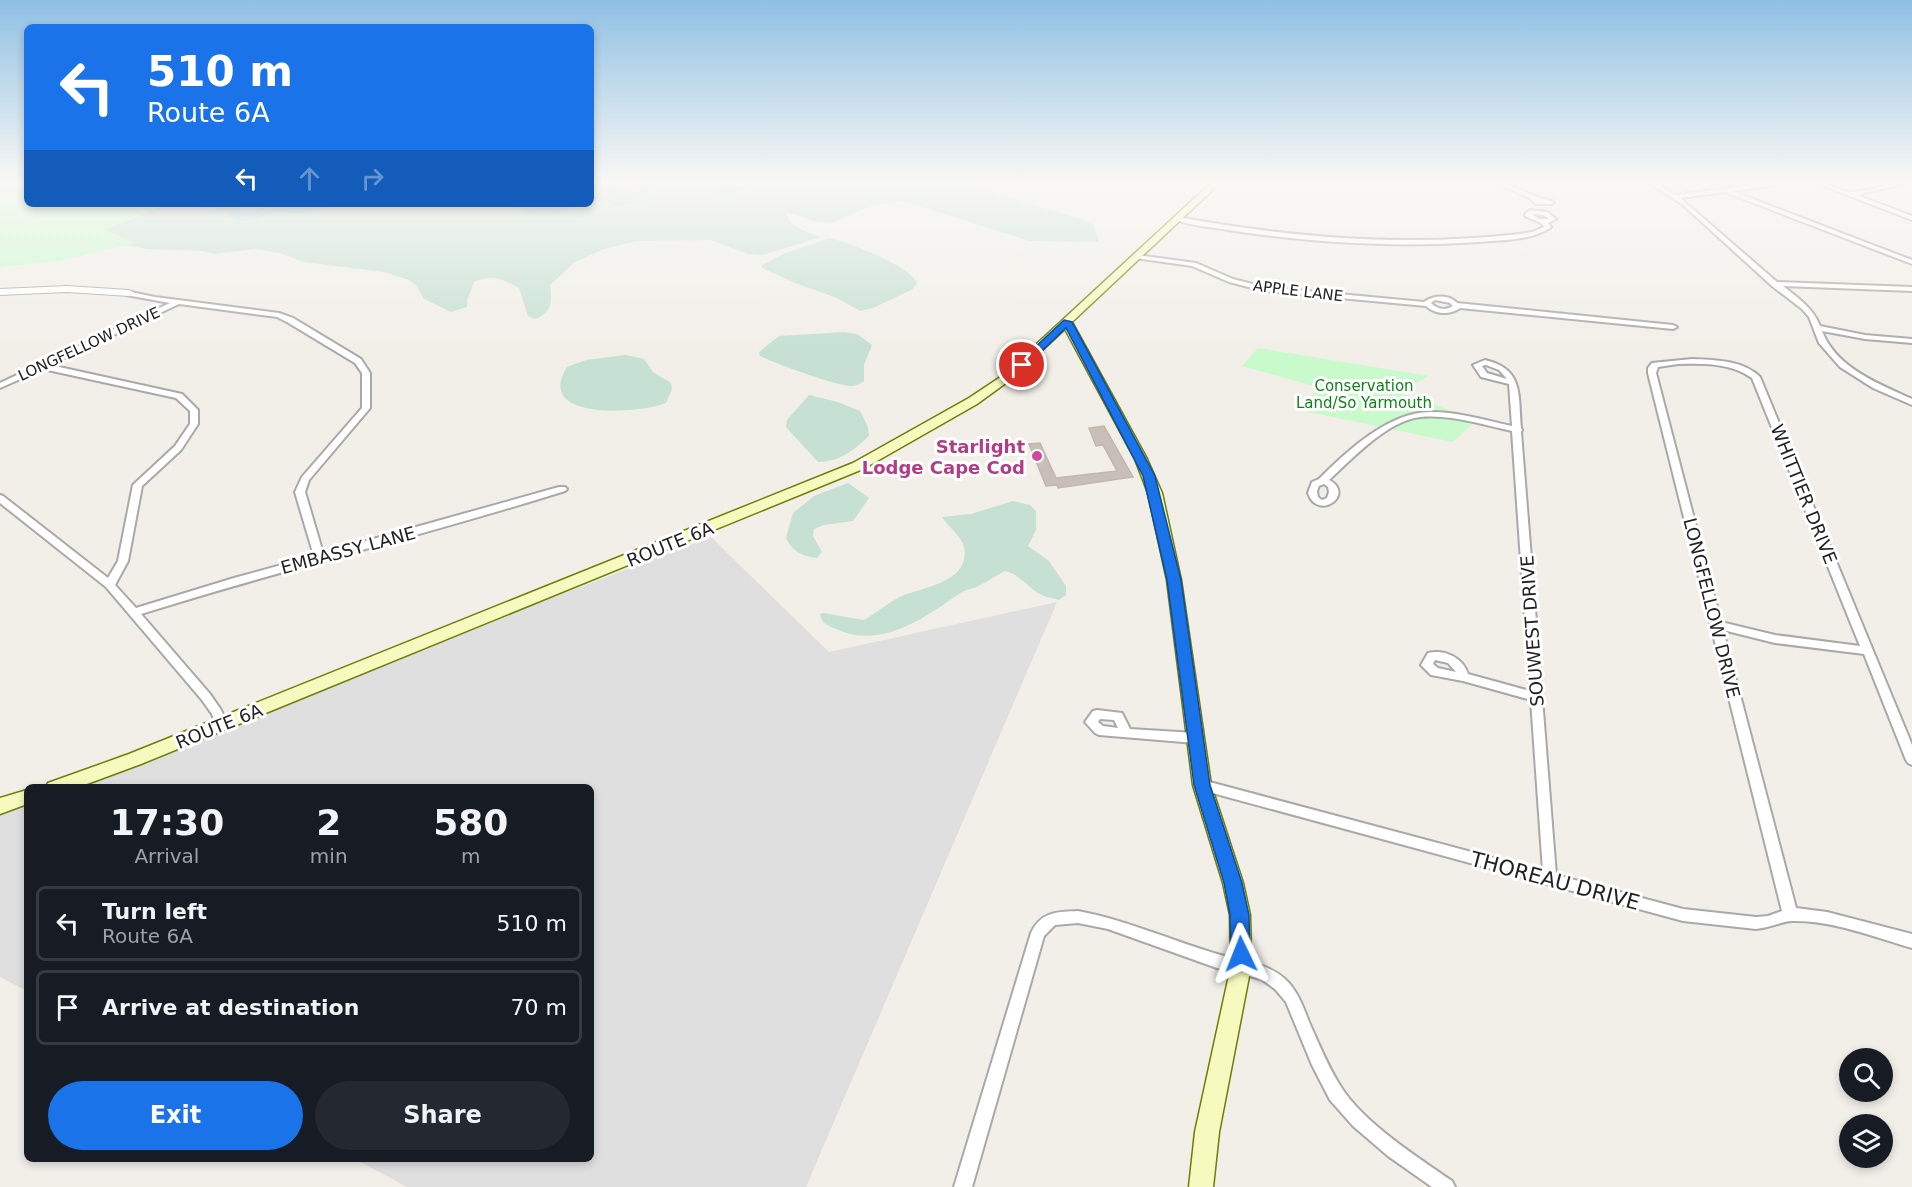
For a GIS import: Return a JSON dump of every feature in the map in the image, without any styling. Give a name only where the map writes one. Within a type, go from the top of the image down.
[{"type":"main road","name":"ROUTE 6A","points":[[65,784],[135,759],[785,498],[858,466],[988,392],[1022,365],[1157,238]]},
{"type":"main road","points":[[1067,322],[1141,459],[1155,493],[1174,580],[1202,785],[1233,883],[1240,915],[1241,966],[1207,1132],[1201,1187]]},
{"type":"main road","points":[[0,806],[24,798]]},
{"type":"street","points":[[1298,238],[1390,244],[1445,243],[1493,238]]},
{"type":"street","points":[[1722,238],[1811,313],[1823,343],[1843,365],[1876,386],[1912,402]]},
{"type":"street","points":[[1850,238],[1912,262]]},
{"type":"street","name":"APPLE LANE","points":[[1137,257],[1194,264],[1231,281],[1264,289],[1427,304],[1437,310],[1448,311],[1455,309],[1457,305]]},
{"type":"street","points":[[1775,284],[1912,289]]},
{"type":"street","points":[[0,292],[67,289],[129,293],[178,302],[248,310],[290,320],[358,361],[366,374],[366,408],[305,479],[300,492],[319,557]]},
{"type":"street","name":"APPLE LANE","points":[[1427,304],[1430,298],[1438,298],[1448,299],[1457,305],[1673,327]]},
{"type":"street","name":"LONGFELLOW DRIVE","points":[[0,386],[178,302]]},
{"type":"street","points":[[1817,328],[1865,337],[1912,341]]},
{"type":"street","name":"LONGFELLOW DRIVE","points":[[1718,363],[1658,364],[1651,370],[1790,914]]},
{"type":"street","name":"WHITTIER DRIVE","points":[[1718,363],[1748,370],[1756,377],[1912,760]]},
{"type":"street","points":[[43,366],[179,396],[194,410],[194,424],[177,448],[138,485],[123,561],[110,585]]},
{"type":"street","name":"SOUWEST DRIVE","points":[[1513,383],[1550,879]]},
{"type":"street","points":[[1323,480],[1379,434],[1406,418],[1437,415],[1518,430]]},
{"type":"street","name":"EMBASSY LANE","points":[[135,612],[171,599],[562,489]]},
{"type":"street","points":[[0,498],[110,585],[206,697],[217,713],[221,724]]},
{"type":"street","points":[[1718,625],[1774,639],[1868,651]]},
{"type":"street","points":[[1463,677],[1536,696]]},
{"type":"street","points":[[1125,733],[1195,738]]},
{"type":"street","name":"THOREAU DRIVE","points":[[1202,785],[1683,915],[1756,923],[1768,922],[1790,914],[1827,918],[1912,941]]},
{"type":"street","points":[[963,1187],[1038,933],[1052,919],[1078,917],[1108,923],[1217,961],[1265,973],[1280,984],[1291,997],[1336,1094],[1359,1120],[1436,1184]]},
{"type":"shaded area","points":[[711,537],[829,652],[1057,602],[806,1187],[407,1187],[361,1162],[594,1162],[594,784],[65,784]]},
{"type":"shaded area","points":[[24,799],[24,989],[0,977],[0,808]]},
{"type":"green space","points":[[0,238],[125,238],[136,243],[59,261],[0,267]]},
{"type":"green space","points":[[89,238],[816,238],[763,255],[748,254],[711,240],[638,241],[604,249],[575,262],[550,285],[550,305],[545,313],[535,319],[528,316],[519,288],[497,279],[486,278],[474,282],[467,307],[451,312],[424,299],[416,285],[409,280],[384,272],[304,262],[280,253],[255,249],[214,254],[201,251],[146,249]]},
{"type":"green space","points":[[831,238],[891,262],[912,276],[917,283],[913,289],[873,308],[860,311],[837,298],[762,268],[762,265],[783,254]]},
{"type":"green space","points":[[1022,238],[1098,238],[1099,242],[1030,241]]},
{"type":"green space","points":[[844,332],[857,334],[872,345],[864,365],[864,381],[856,385],[843,385],[819,378],[760,356],[759,352],[779,336]]},
{"type":"green space","name":"Conservation Land/So Yarmouth","points":[[1258,348],[1429,376],[1398,392],[1477,420],[1453,442],[1304,411],[1317,387],[1242,366]]},
{"type":"green space","points":[[626,355],[644,359],[653,372],[671,383],[672,389],[666,403],[634,410],[614,411],[576,405],[564,397],[560,385],[567,367],[586,360]]},
{"type":"green space","points":[[809,395],[838,402],[860,411],[868,427],[869,436],[846,454],[833,460],[818,462],[786,427],[787,420]]},
{"type":"green space","points":[[848,483],[869,498],[853,521],[824,525],[814,529],[813,536],[822,552],[817,558],[795,550],[786,538],[793,513],[814,496]]},
{"type":"green space","points":[[1013,501],[1030,505],[1036,511],[1036,530],[1028,546],[1049,561],[1066,586],[1066,595],[1059,600],[1046,597],[1005,571],[961,593],[917,621],[885,633],[869,636],[853,635],[830,627],[822,620],[820,614],[823,613],[864,620],[899,597],[944,581],[954,575],[961,568],[964,547],[942,517],[971,514]]},
{"type":"building","name":"Starlight Lodge Cape Cod","points":[[1104,426],[1133,477],[1058,488],[1057,485],[1046,486],[1029,444],[1040,443],[1056,478],[1117,471],[1103,445],[1096,446],[1089,428]]},
{"type":"place","name":"Starlight Lodge Cape Cod","points":[[1037,456]]},
{"type":"route","points":[[1022,365],[1067,322],[1149,476],[1174,580],[1202,785],[1233,883],[1240,915],[1241,954]]}]
